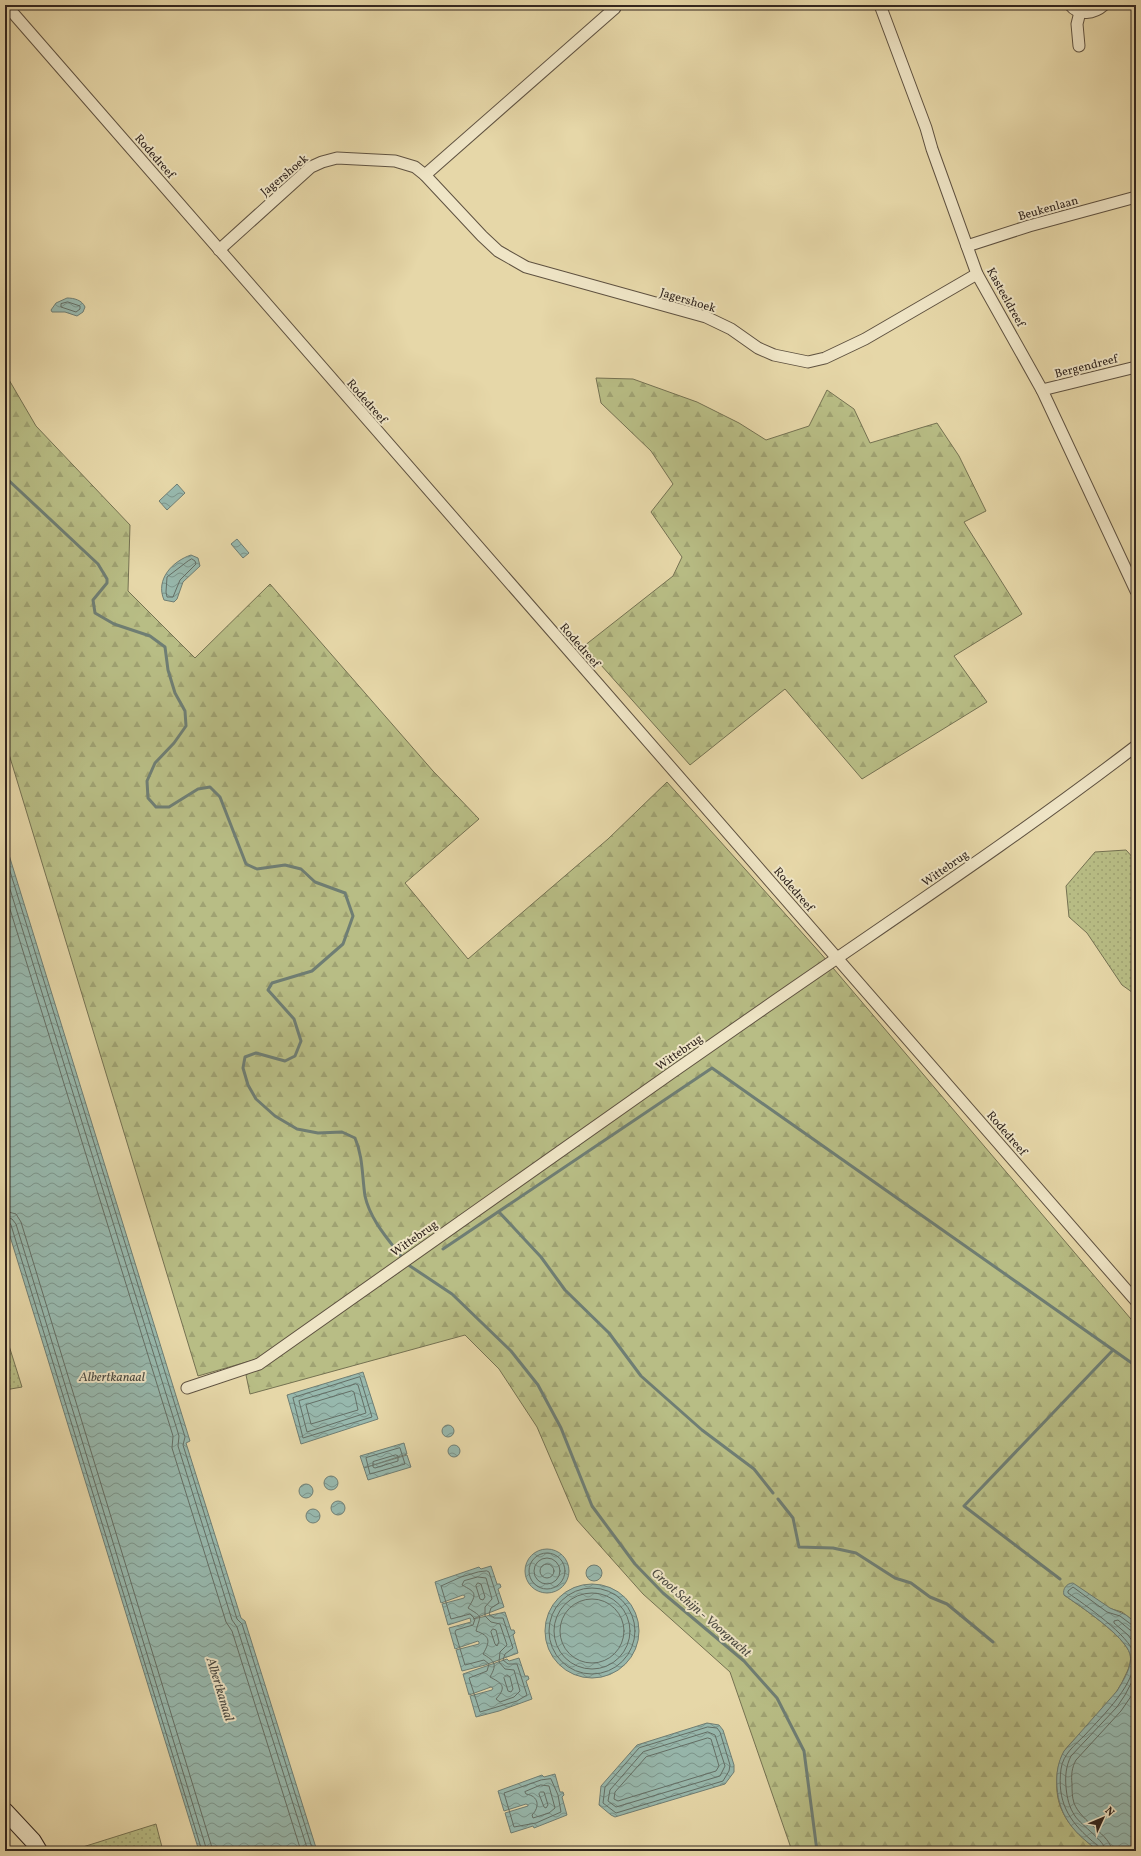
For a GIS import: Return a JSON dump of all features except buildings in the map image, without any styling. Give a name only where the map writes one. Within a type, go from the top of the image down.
[{"type":"street","name":"Rodedreef","points":[[6,5],[1136,1301]]},
{"type":"street","name":"Kasteeldreef","points":[[880,5],[977,274],[1042,390],[1136,591]]},
{"type":"street","points":[[1070,5],[1073,9],[1087,13],[1098,10],[1104,5]]},
{"type":"street","points":[[425,175],[615,8]]},
{"type":"street","points":[[1079,46],[1077,24],[1080,12]]},
{"type":"street","name":"Jagershoek","points":[[219,250],[311,167],[337,158],[395,161],[415,167],[425,175],[498,251],[526,267],[706,317],[731,329],[758,348],[787,359],[808,362],[825,358],[842,351],[977,274]]},
{"type":"street","name":"Beukenlaan","points":[[968,246],[1029,226],[1136,197]]},
{"type":"street","name":"Bergendreef","points":[[1042,390],[1136,367]]},
{"type":"street","name":"Wittebrug","points":[[187,1388],[233,1374],[258,1364],[837,957],[898,917],[1081,788],[1136,746]]},
{"type":"street","points":[[5,1811],[33,1841],[39,1851]]},
{"type":"green space","points":[[5,373],[36,426],[130,525],[128,591],[195,658],[270,584],[433,771],[479,819],[405,883],[468,959],[608,839],[667,782],[822,955],[1136,1325],[1136,1623],[1122,1612],[1064,1595],[1091,1614],[1120,1638],[1131,1656],[1128,1669],[1122,1683],[1112,1699],[1064,1752],[1057,1776],[1057,1791],[1061,1809],[1077,1832],[1099,1851],[792,1851],[730,1672],[643,1594],[577,1520],[537,1427],[499,1369],[465,1335],[250,1394],[246,1375],[401,1271],[393,1263],[257,1359],[198,1376],[5,741]]},
{"type":"green space","points":[[596,378],[633,379],[697,402],[739,423],[766,440],[809,426],[827,390],[854,409],[870,443],[937,423],[959,456],[986,511],[964,522],[1022,614],[954,656],[987,702],[862,779],[785,689],[690,765],[584,646],[673,576],[682,557],[651,512],[673,484],[651,451],[601,403]]},
{"type":"green space","points":[[1126,850],[1136,861],[1136,995],[1122,985],[1087,933],[1069,917],[1066,886],[1095,852]]},
{"type":"green space","points":[[5,1333],[22,1387],[5,1390]]},
{"type":"green space","points":[[156,1824],[163,1851],[70,1851]]},
{"type":"water","points":[[67,298],[80,301],[85,307],[83,312],[77,316],[65,312],[52,312],[51,310],[56,303]]},
{"type":"water","points":[[177,484],[185,493],[167,510],[159,501]]},
{"type":"water","points":[[237,539],[249,553],[243,558],[231,544]]},
{"type":"water","points":[[191,555],[198,558],[200,566],[183,582],[177,599],[174,602],[164,600],[162,585],[167,572],[172,566]]},
{"type":"water","name":"Albertkanaal","points":[[5,842],[190,1441],[186,1443],[241,1618],[245,1621],[317,1851],[199,1851],[5,1220]]},
{"type":"water","points":[[363,1372],[378,1419],[301,1444],[287,1395]]},
{"type":"water","points":[[446,1425],[450,1425],[454,1431],[450,1437],[446,1437],[442,1433],[442,1429]]},
{"type":"water","points":[[404,1443],[407,1454],[364,1468],[360,1456]]},
{"type":"water","points":[[452,1445],[456,1445],[460,1451],[456,1457],[452,1457],[448,1453],[448,1449]]},
{"type":"water","points":[[407,1455],[411,1467],[368,1480],[364,1468]]},
{"type":"water","points":[[328,1476],[334,1476],[338,1480],[338,1486],[334,1490],[328,1490],[324,1486],[324,1480]]},
{"type":"water","points":[[303,1484],[309,1484],[313,1488],[313,1494],[309,1498],[303,1498],[299,1494],[299,1488]]},
{"type":"water","points":[[335,1501],[341,1501],[345,1505],[345,1511],[341,1515],[335,1515],[331,1511],[331,1505]]},
{"type":"water","points":[[310,1509],[316,1509],[320,1513],[320,1519],[316,1523],[310,1523],[306,1519],[306,1513]]},
{"type":"water","points":[[547,1549],[559,1553],[565,1559],[569,1571],[565,1583],[559,1589],[547,1593],[535,1589],[529,1583],[525,1571],[529,1559],[535,1553]]},
{"type":"water","points":[[591,1565],[597,1565],[602,1570],[600,1579],[597,1581],[591,1581],[586,1576],[586,1570]]},
{"type":"water","points":[[491,1566],[497,1584],[500,1584],[501,1587],[498,1589],[504,1607],[473,1619],[505,1612],[511,1630],[514,1630],[515,1633],[513,1635],[518,1653],[485,1665],[462,1671],[456,1650],[479,1644],[479,1642],[478,1641],[455,1649],[449,1628],[471,1622],[470,1618],[448,1625],[442,1604],[464,1598],[465,1596],[463,1595],[441,1603],[435,1582],[479,1567],[481,1569]]},
{"type":"water","points":[[1073,1583],[1110,1608],[1126,1615],[1136,1623],[1136,1851],[1099,1851],[1090,1845],[1070,1824],[1058,1798],[1057,1772],[1060,1759],[1064,1751],[1117,1691],[1127,1673],[1131,1659],[1126,1647],[1111,1630],[1064,1595],[1066,1587]]},
{"type":"water","points":[[592,1584],[610,1588],[625,1598],[635,1613],[639,1631],[635,1649],[625,1664],[610,1674],[592,1678],[574,1674],[559,1664],[549,1649],[545,1631],[549,1613],[559,1598],[574,1588]]},
{"type":"water","points":[[519,1658],[525,1676],[528,1676],[529,1679],[526,1681],[532,1699],[499,1711],[476,1717],[470,1696],[492,1690],[493,1688],[491,1687],[469,1695],[463,1674],[507,1659],[509,1661]]},
{"type":"water","points":[[707,1723],[719,1725],[723,1730],[734,1765],[734,1772],[725,1784],[615,1817],[599,1805],[601,1786],[637,1745]]},
{"type":"water","points":[[555,1774],[560,1792],[563,1792],[564,1795],[562,1797],[567,1815],[534,1828],[533,1826],[511,1833],[505,1813],[528,1805],[526,1804],[504,1811],[498,1791],[542,1775],[544,1777]]},
{"type":"waterway","name":"Groot Schijn - Voorgracht","points":[[5,477],[98,564],[107,579],[107,583],[93,600],[95,613],[114,624],[150,636],[165,647],[168,670],[175,693],[185,711],[186,726],[174,743],[155,763],[147,781],[148,798],[156,807],[169,807],[198,789],[210,787],[220,797],[246,864],[257,869],[285,865],[301,869],[315,882],[345,893],[353,916],[343,944],[312,971],[272,983],[268,990],[294,1019],[301,1041],[295,1056],[285,1061],[256,1053],[245,1057],[243,1068],[248,1085],[256,1099],[275,1116],[297,1129],[318,1133],[342,1132],[355,1138],[361,1159],[367,1204],[380,1228],[401,1256]]},
{"type":"waterway","points":[[443,1249],[712,1068],[1136,1366]]},
{"type":"waterway","points":[[499,1212],[541,1257],[565,1290],[609,1333],[641,1376],[702,1430],[754,1469],[773,1493]]},
{"type":"waterway","name":"Groot Schijn - Voorgracht","points":[[407,1264],[452,1294],[511,1351],[538,1385],[561,1428],[592,1506],[635,1564],[663,1593],[744,1661],[777,1698],[804,1751],[817,1851]]},
{"type":"waterway","points":[[1060,1579],[964,1506],[1113,1350]]},
{"type":"waterway","points":[[778,1499],[793,1518],[799,1547],[833,1548],[856,1553],[895,1578],[911,1583],[930,1597],[947,1604],[993,1642]]}]
